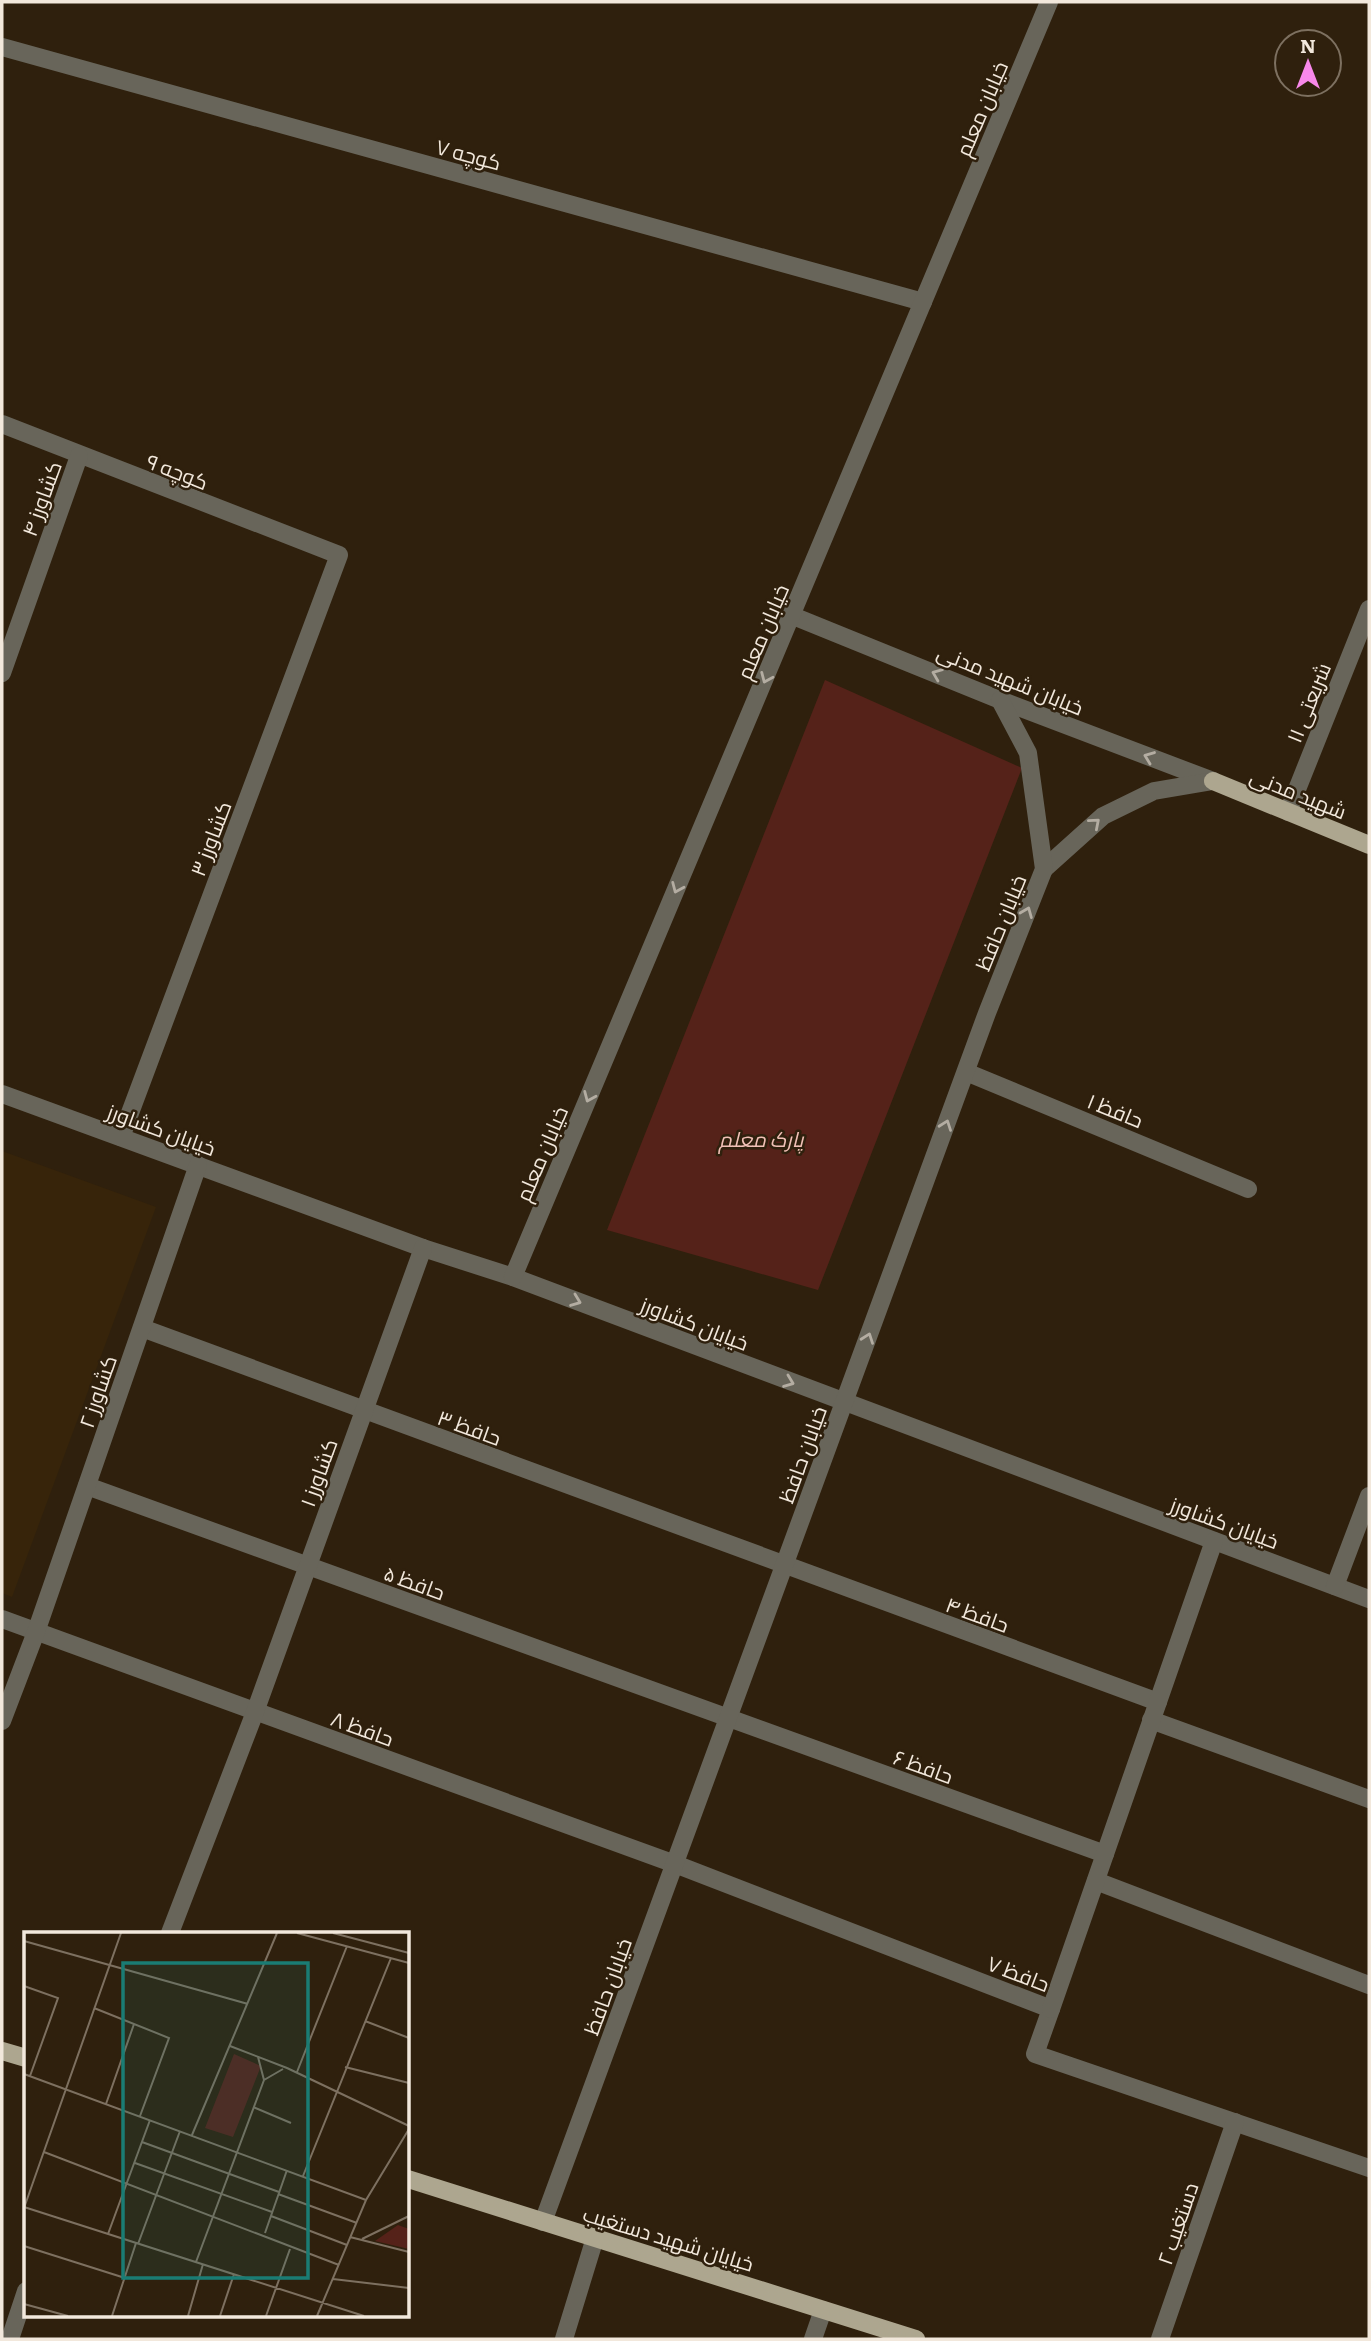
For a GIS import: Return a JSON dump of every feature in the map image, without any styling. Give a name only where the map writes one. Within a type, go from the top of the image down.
[{"type":"main road","name":"شهید مدنی","points":[[1213,781],[1369,845]]},
{"type":"main road","points":[[2,2050],[24,2057]]},
{"type":"main road","name":"خیایان شهید دستغیب","points":[[410,2180],[916,2339]]},
{"type":"street","name":"خیابان معلم","points":[[513,1277],[793,616],[1048,2]]},
{"type":"street","name":"کوچه ۷","points":[[2,47],[923,302]]},
{"type":"street","name":"کوچه ۹","points":[[2,424],[79,457],[339,555]]},
{"type":"street","name":"کشاورز ۴","points":[[2,673],[79,457]]},
{"type":"street","name":"کشاورز ۳","points":[[121,1138],[339,555]]},
{"type":"street","name":"شریعتی ۱۱","points":[[1288,812],[1369,609]]},
{"type":"street","name":"خیابان شهید مدنی","points":[[793,616],[1000,700],[1213,781]]},
{"type":"street","name":"خیابان حافظ","points":[[543,2222],[966,1072],[1045,869],[1028,753],[1000,700]]},
{"type":"street","points":[[1045,869],[1103,816],[1154,791],[1213,781]]},
{"type":"street","name":"حافظ ۱","points":[[966,1072],[1248,1189]]},
{"type":"street","name":"خیایان کشاورز","points":[[2,1094],[423,1248],[513,1277],[1369,1599]]},
{"type":"street","name":"کشاورز ۲","points":[[2,1721],[36,1632],[198,1165]]},
{"type":"street","name":"کشاورز ۱","points":[[170,1932],[255,1712],[423,1248]]},
{"type":"street","name":"حافظ ۳","points":[[142,1328],[784,1567]]},
{"type":"street","name":"حافظ ۵","points":[[87,1486],[728,1720]]},
{"type":"street","points":[[1335,1586],[1369,1496]]},
{"type":"street","points":[[1051,2009],[1214,1541]]},
{"type":"street","name":"حافظ ۴","points":[[784,1567],[1157,1702]]},
{"type":"street","name":"حافظ ۸","points":[[2,1619],[675,1864]]},
{"type":"street","name":"حافظ ۶","points":[[728,1720],[1105,1854]]},
{"type":"street","points":[[1152,1720],[1369,1799]]},
{"type":"street","name":"حافظ ۷","points":[[675,1864],[1051,2009],[1035,2054],[1369,2168]]},
{"type":"street","points":[[1096,1881],[1369,1985]]},
{"type":"street","name":"دستغیب ۲","points":[[1160,2339],[1235,2122]]},
{"type":"street","points":[[564,2339],[595,2238]]},
{"type":"street","points":[[7,2338],[24,2296]]},
{"type":"street","points":[[813,2339],[823,2310]]},
{"type":"shaded area","points":[[2,1151],[156,1207],[12,1597],[2,1593]]},
{"type":"green space","name":"پارک معلم","points":[[825,680],[1022,768],[818,1290],[607,1230]]}]
